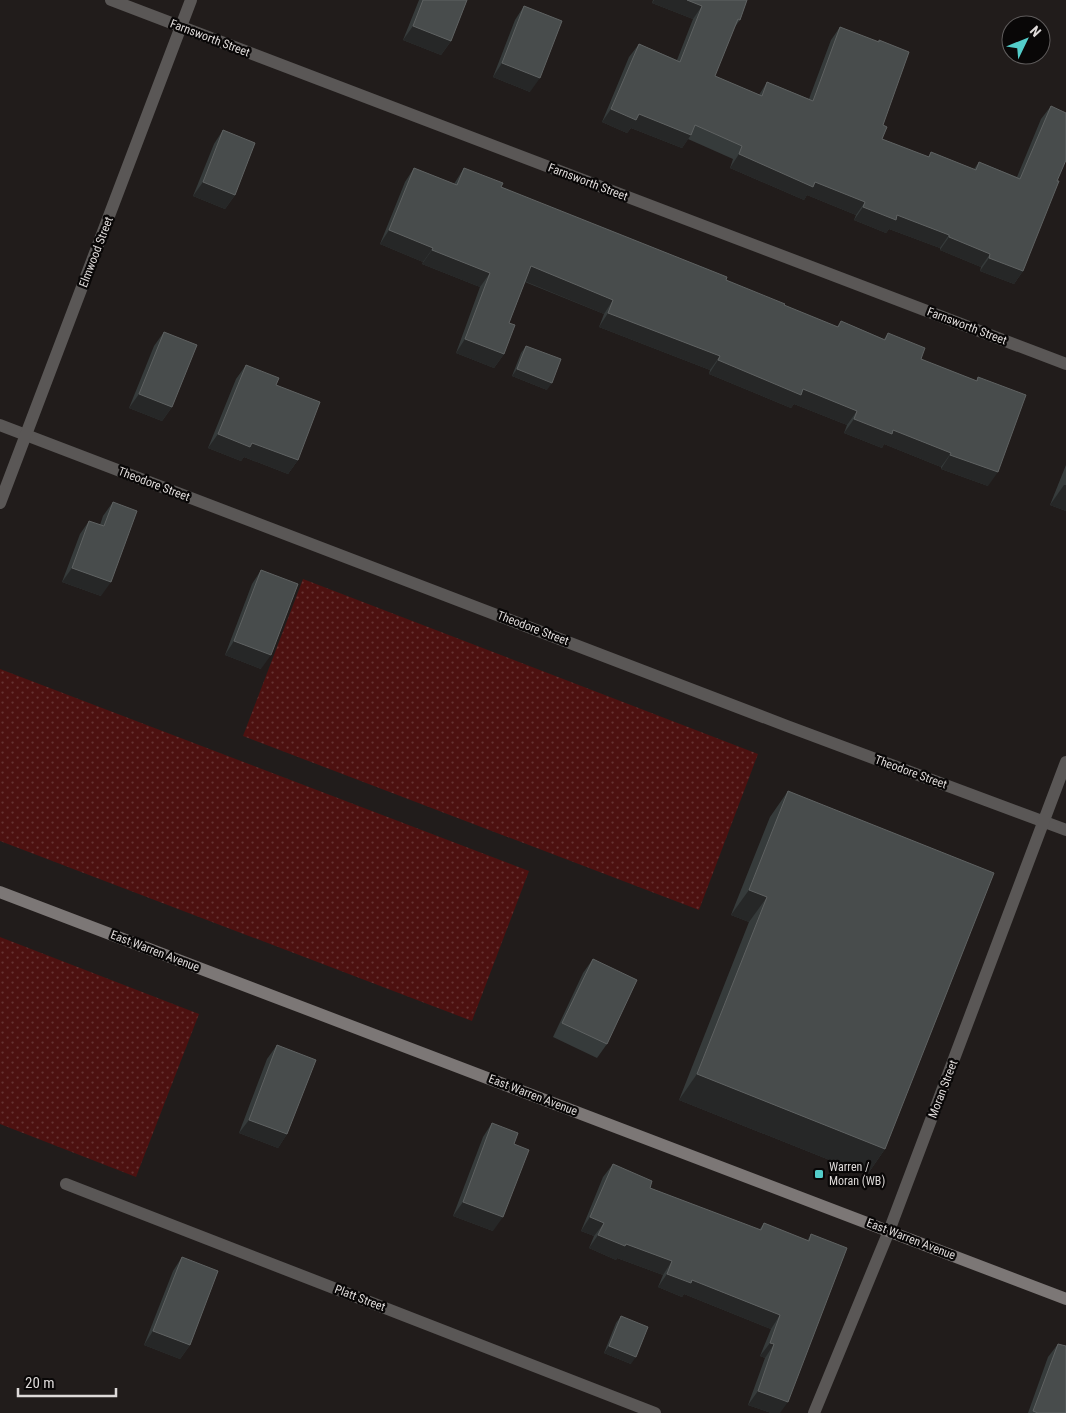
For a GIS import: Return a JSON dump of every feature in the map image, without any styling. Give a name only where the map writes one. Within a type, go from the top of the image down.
[{"type":"main road","name":"East Warren Avenue","points":[[0,892],[1066,1299]]},
{"type":"street","name":"Farnsworth Street","points":[[111,0],[1066,364]]},
{"type":"street","name":"Elmwood Street","points":[[0,503],[191,0]]},
{"type":"street","name":"Theodore Street","points":[[0,425],[1066,830]]},
{"type":"street","name":"Moran Street","points":[[814,1413],[889,1230],[1066,762]]},
{"type":"street","name":"Platt Street","points":[[66,1184],[655,1413]]},
{"type":"shaded area","points":[[303,579],[758,754],[699,910],[243,736]]},
{"type":"shaded area","points":[[0,669],[529,871],[472,1021],[0,841]]},
{"type":"shaded area","points":[[0,937],[199,1014],[136,1177],[0,1124]]},
{"type":"building","points":[[423,0],[467,0],[451,41],[413,26]]},
{"type":"building","points":[[687,0],[747,0],[715,76],[762,96],[767,82],[813,101],[840,27],[909,52],[883,125],[887,127],[882,139],[929,157],[931,152],[976,170],[979,162],[1020,179],[1051,106],[1066,113],[1066,160],[1023,271],[989,258],[990,254],[949,237],[949,235],[897,215],[896,220],[863,207],[865,202],[815,182],[813,187],[739,154],[742,146],[695,125],[691,135],[639,114],[636,120],[611,109],[639,44],[680,62],[702,6]]},
{"type":"building","points":[[524,6],[562,21],[540,78],[502,63]]},
{"type":"building","points":[[223,130],[255,143],[235,195],[203,182]]},
{"type":"building","points":[[414,168],[457,185],[464,168],[503,183],[501,187],[727,277],[726,280],[838,327],[841,321],[885,340],[888,333],[925,348],[921,359],[977,381],[978,377],[1026,395],[998,472],[950,455],[951,453],[893,430],[892,434],[854,419],[857,411],[803,389],[801,395],[718,360],[720,356],[608,313],[613,300],[531,266],[509,323],[515,325],[504,354],[465,339],[490,273],[432,250],[433,248],[389,230]]},
{"type":"building","points":[[164,332],[197,345],[172,407],[139,394]]},
{"type":"building","points":[[526,346],[561,359],[552,383],[517,369]]},
{"type":"building","points":[[246,365],[279,378],[276,385],[320,402],[298,460],[252,443],[250,447],[218,434]]},
{"type":"building","points":[[113,502],[137,511],[111,582],[72,568],[89,521],[104,526]]},
{"type":"building","points":[[261,570],[298,584],[271,655],[234,641]]},
{"type":"building","points":[[788,791],[994,873],[885,1149],[697,1074],[767,897],[749,890]]},
{"type":"building","points":[[593,959],[637,980],[607,1044],[562,1023]]},
{"type":"building","points":[[277,1045],[316,1060],[287,1134],[249,1120]]},
{"type":"building","points":[[492,1123],[518,1133],[514,1144],[529,1150],[503,1217],[463,1202]]},
{"type":"building","points":[[613,1164],[652,1181],[650,1188],[761,1230],[764,1223],[809,1241],[811,1234],[847,1248],[788,1402],[758,1391],[774,1344],[770,1343],[780,1315],[692,1280],[691,1283],[667,1274],[672,1261],[598,1235],[604,1223],[590,1217]]},
{"type":"building","points":[[182,1257],[218,1271],[190,1345],[153,1331]]},
{"type":"building","points":[[621,1316],[648,1327],[636,1357],[609,1346]]},
{"type":"building","points":[[1058,1344],[1066,1346],[1066,1413],[1038,1413],[1033,1411]]},
{"type":"place","name":"Warren / Moran (WB)","points":[[819,1174]]}]
